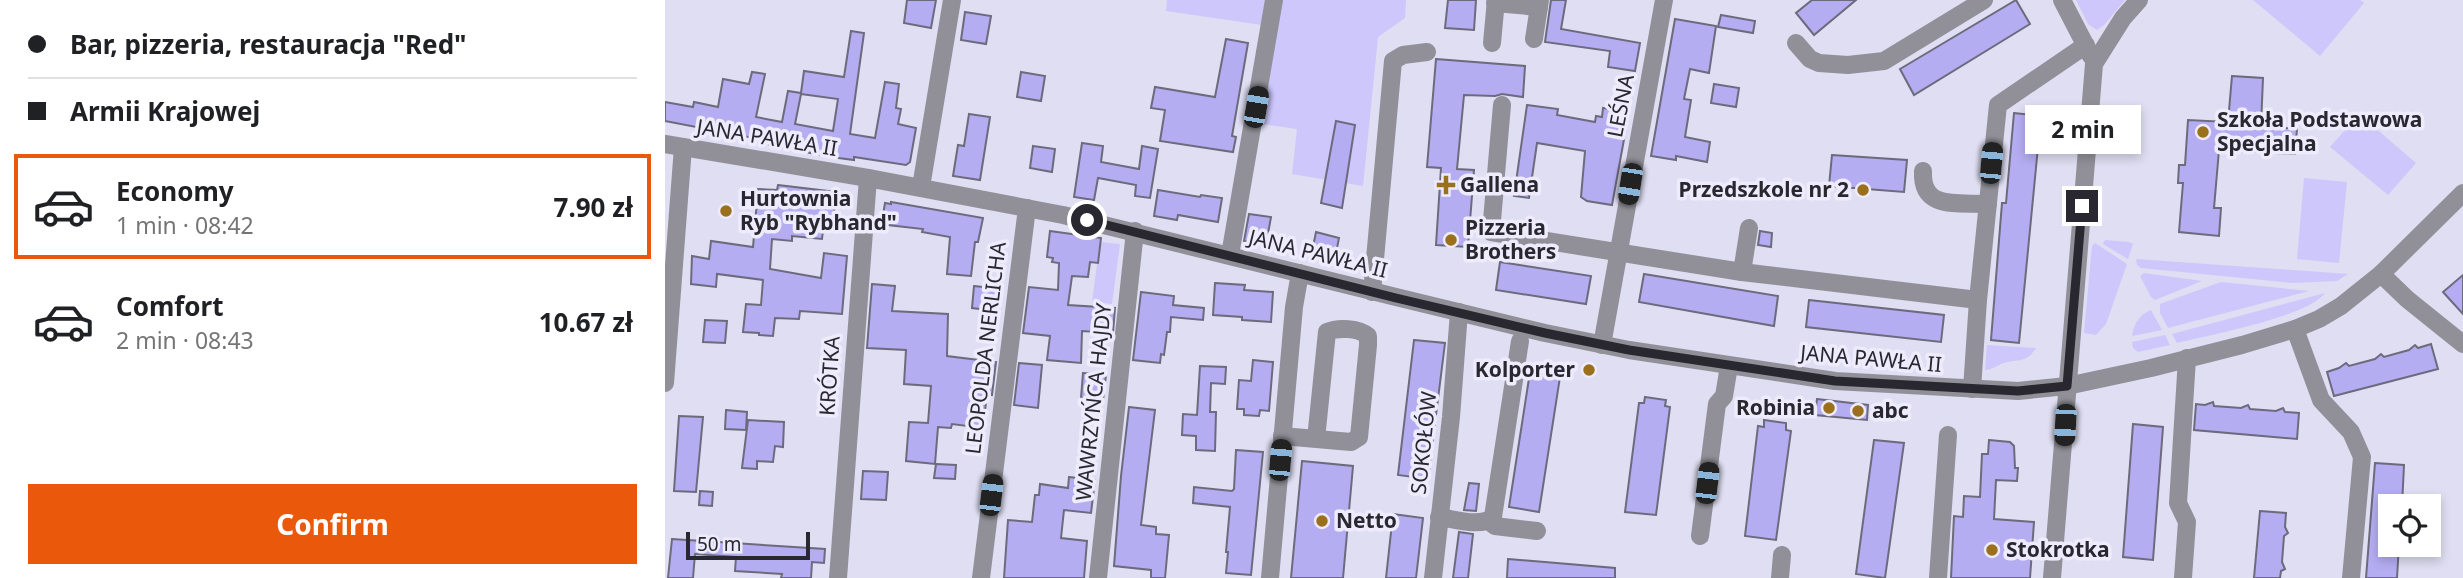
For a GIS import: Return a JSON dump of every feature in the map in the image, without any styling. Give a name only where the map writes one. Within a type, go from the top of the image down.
[{"type":"street","points":[[921,187],[951,0]]},
{"type":"street","name":"JANA PAWŁA II","points":[[1230,255],[1274,0]]},
{"type":"street","name":"LEŚNA","points":[[1602,345],[1664,0]]},
{"type":"street","points":[[1796,43],[1810,59],[1819,62],[1848,65],[1884,61],[1984,0]]},
{"type":"street","points":[[2052,578],[2094,64],[2062,0]]},
{"type":"street","points":[[2094,64],[2123,19],[2139,0]]},
{"type":"street","points":[[1492,43],[1495,1],[1540,3],[1534,39]]},
{"type":"street","points":[[1972,389],[1978,300],[1998,105],[2086,45]]},
{"type":"street","points":[[1371,292],[1393,61],[1400,56],[1427,52]]},
{"type":"street","points":[[1502,105],[1491,232],[1742,272],[1978,300]]},
{"type":"street","points":[[665,383],[674,146]]},
{"type":"street","name":"JANA PAWŁA II","points":[[674,146],[921,187],[1135,231],[1371,292],[1602,345],[1835,381],[2018,391],[2067,386],[2295,329],[2341,306],[2381,274],[2463,193]]},
{"type":"street","points":[[1923,171],[1922,185],[1933,199],[1988,204]]},
{"type":"street","name":"KRÓTKA","points":[[838,578],[868,178]]},
{"type":"street","name":"LEOPOLDA NERLICHA","points":[[981,578],[1027,208]]},
{"type":"street","points":[[1742,272],[1749,228]]},
{"type":"street","name":"WAWRZYŃCA HAJDY","points":[[1098,578],[1135,231]]},
{"type":"street","points":[[1270,578],[1294,307],[1300,273]]},
{"type":"street","points":[[2381,274],[2407,299],[2462,342]]},
{"type":"street","name":"SOKOŁÓW","points":[[1433,578],[1450,430],[1459,312]]},
{"type":"street","points":[[1282,436],[1316,439],[1351,442],[1359,437],[1368,345],[1368,336],[1364,332],[1335,329],[1327,332],[1316,439]]},
{"type":"street","points":[[2295,329],[2321,400],[2351,432],[2362,457],[2351,578]]},
{"type":"street","points":[[1439,517],[1482,523],[1493,517],[1520,341]]},
{"type":"street","points":[[2183,578],[2187,522],[2178,503],[2187,358]]},
{"type":"street","points":[[1700,536],[1717,404],[1724,396],[1729,366]]},
{"type":"street","points":[[1938,578],[1948,435]]},
{"type":"street","points":[[1489,521],[1504,528],[1537,531]]},
{"type":"street","points":[[1780,578],[1782,555]]},
{"type":"shaded area","points":[[1167,0],[1406,0],[1405,18],[1378,37],[1363,186],[1292,174],[1297,129],[1246,122],[1262,25],[1166,11]]},
{"type":"shaded area","points":[[2076,0],[2125,0],[2097,30],[2088,24]]},
{"type":"shaded area","points":[[2253,0],[2360,0],[2364,3],[2320,56]]},
{"type":"shaded area","points":[[2359,114],[2416,163],[2388,195],[2330,147]]},
{"type":"shaded area","points":[[2304,178],[2347,182],[2339,263],[2297,259]]},
{"type":"shaded area","points":[[2105,240],[2133,244],[2128,259],[2103,244]]},
{"type":"shaded area","points":[[1100,242],[1120,244],[1112,304],[1092,302]]},
{"type":"shaded area","points":[[2095,243],[2127,264],[2106,324],[2096,335],[2084,333],[2092,246]]},
{"type":"shaded area","points":[[2136,259],[2348,274],[2337,281],[2292,283],[2141,268]]},
{"type":"shaded area","points":[[2144,273],[2202,281],[2155,300],[2140,276]]},
{"type":"shaded area","points":[[2221,282],[2309,291],[2168,328],[2160,313],[2160,304]]},
{"type":"shaded area","points":[[2325,293],[2299,310],[2257,324],[2177,343],[2172,334]]},
{"type":"shaded area","points":[[2151,310],[2162,330],[2132,336],[2138,320]]},
{"type":"shaded area","points":[[2165,335],[2170,345],[2138,352],[2133,348],[2132,342]]},
{"type":"shaded area","points":[[1987,345],[2036,348],[2027,358],[1985,370]]},
{"type":"building","points":[[907,0],[936,0],[931,28],[904,23]]},
{"type":"building","points":[[1448,0],[1476,0],[1474,30],[1445,28]]},
{"type":"building","points":[[1551,0],[1566,0],[1561,29],[1640,43],[1635,71],[1608,67],[1610,51],[1545,42]]},
{"type":"building","points":[[1812,0],[1856,0],[1814,35],[1796,13]]},
{"type":"building","points":[[2016,0],[2030,24],[1914,95],[1900,69]]},
{"type":"building","points":[[965,12],[991,16],[986,44],[961,40]]},
{"type":"building","points":[[1721,15],[1755,21],[1753,33],[1718,27]]},
{"type":"building","points":[[1675,19],[1716,26],[1709,73],[1690,69],[1684,99],[1691,100],[1685,137],[1710,142],[1707,162],[1676,156],[1676,160],[1651,156]]},
{"type":"building","points":[[851,31],[864,33],[850,134],[875,138],[885,82],[899,84],[896,108],[901,109],[898,124],[916,128],[910,162],[906,165],[854,157],[854,160],[831,157],[769,145],[769,141],[665,121],[665,102],[693,107],[694,102],[718,107],[723,79],[749,84],[752,72],[765,74],[756,117],[782,122],[788,91],[801,93],[804,71],[844,77]],"holes":[[[801,94],[838,99],[833,131],[795,124]]]},
{"type":"building","points":[[1226,39],[1248,43],[1232,136],[1236,137],[1233,152],[1160,141],[1165,110],[1151,108],[1155,87],[1215,97]]},
{"type":"building","points":[[1436,59],[1525,66],[1523,97],[1502,94],[1464,95],[1457,169],[1474,170],[1468,247],[1436,245],[1441,168],[1427,167]]},
{"type":"building","points":[[1021,72],[1045,76],[1041,101],[1017,97]]},
{"type":"building","points":[[2232,76],[2263,78],[2261,126],[2297,129],[2295,154],[2219,150],[2214,208],[2221,208],[2219,236],[2179,232],[2183,183],[2178,183],[2179,165],[2185,165],[2188,120],[2228,122]]},
{"type":"building","points":[[1714,84],[1739,88],[1736,107],[1711,103]]},
{"type":"building","points":[[1527,105],[1558,109],[1557,115],[1595,122],[1596,116],[1602,117],[1603,108],[1629,112],[1612,205],[1587,201],[1581,197],[1585,151],[1537,143],[1529,198],[1514,196]]},
{"type":"building","points":[[2014,113],[2041,116],[2019,343],[1991,340],[2002,203],[2006,203]]},
{"type":"building","points":[[969,114],[990,117],[980,180],[953,176],[958,145],[964,146]]},
{"type":"building","points":[[1336,121],[1355,125],[1342,208],[1321,203]]},
{"type":"building","points":[[1082,143],[1103,146],[1101,162],[1139,169],[1142,146],[1158,149],[1150,198],[1135,196],[1136,185],[1098,178],[1094,200],[1074,197]]},
{"type":"building","points":[[1033,146],[1055,149],[1052,172],[1030,168]]},
{"type":"building","points":[[1832,155],[1907,160],[1904,192],[1829,186]]},
{"type":"building","points":[[778,185],[836,192],[833,223],[824,222],[822,239],[792,236],[792,241],[772,239],[770,269],[821,278],[824,253],[847,256],[842,314],[800,311],[799,319],[775,318],[773,336],[759,335],[743,332],[746,304],[761,305],[763,280],[717,274],[716,287],[691,284],[692,256],[709,259],[711,241],[753,247],[758,189],[777,190]]},
{"type":"building","points":[[1158,190],[1222,198],[1218,222],[1178,215],[1177,220],[1154,216]]},
{"type":"building","points":[[885,203],[983,218],[978,242],[975,242],[971,276],[947,274],[950,237],[922,232],[923,229],[888,225],[882,221]]},
{"type":"building","points":[[1249,214],[1271,217],[1266,245],[1244,241]]},
{"type":"building","points":[[1050,231],[1101,238],[1098,263],[1090,262],[1088,277],[1072,276],[1068,305],[1115,308],[1113,333],[1082,331],[1081,363],[1047,360],[1050,336],[1023,333],[1029,287],[1058,290],[1059,263],[1052,262],[1053,258],[1047,257]]},
{"type":"building","points":[[1760,231],[1772,233],[1771,247],[1758,245]]},
{"type":"building","points":[[1316,232],[1339,238],[1334,263],[1311,257]]},
{"type":"building","points":[[1500,262],[1591,276],[1586,304],[1496,290]]},
{"type":"building","points":[[1644,274],[1778,296],[1774,326],[1639,302]]},
{"type":"building","points":[[2463,275],[2463,314],[2443,292]]},
{"type":"building","points":[[1215,283],[1245,285],[1244,290],[1273,292],[1271,322],[1213,315]]},
{"type":"building","points":[[872,284],[895,286],[892,311],[948,314],[947,356],[996,362],[992,395],[987,394],[983,428],[952,424],[951,428],[938,427],[935,464],[906,461],[909,422],[928,423],[931,386],[904,384],[906,350],[867,348]]},
{"type":"building","points":[[974,286],[1000,289],[997,311],[972,308]]},
{"type":"building","points":[[1141,292],[1174,296],[1173,305],[1204,308],[1203,320],[1171,317],[1170,332],[1167,332],[1164,355],[1161,354],[1160,363],[1133,360]]},
{"type":"building","points":[[1809,300],[1944,315],[1941,342],[1806,327]]},
{"type":"building","points":[[705,320],[727,321],[725,343],[703,342]]},
{"type":"building","points":[[1414,340],[1445,343],[1428,479],[1398,475]]},
{"type":"building","points":[[2431,344],[2438,369],[2334,396],[2327,372],[2346,363],[2349,366],[2375,359],[2381,354],[2384,357],[2409,350],[2415,345],[2418,348]]},
{"type":"building","points":[[1253,360],[1273,362],[1269,411],[1260,410],[1259,416],[1244,415],[1244,409],[1237,409],[1239,380],[1251,381]]},
{"type":"building","points":[[1019,363],[1042,365],[1038,408],[1014,405]]},
{"type":"building","points":[[1200,366],[1226,367],[1225,384],[1211,383],[1210,412],[1216,412],[1215,451],[1196,450],[1196,436],[1182,435],[1183,414],[1197,415]]},
{"type":"building","points":[[1530,372],[1560,377],[1539,512],[1509,507]]},
{"type":"building","points":[[1083,373],[1106,375],[1103,400],[1081,398]]},
{"type":"building","points":[[1645,397],[1666,400],[1665,406],[1670,407],[1656,515],[1625,512],[1639,403],[1644,403]]},
{"type":"building","points":[[1817,399],[1868,405],[1867,420],[1815,415]]},
{"type":"building","points":[[2213,402],[2214,406],[2241,408],[2248,405],[2250,409],[2276,411],[2283,408],[2285,412],[2299,413],[2297,439],[2194,430],[2196,404]]},
{"type":"building","points":[[1129,407],[1155,410],[1141,525],[1156,527],[1156,534],[1169,535],[1165,578],[1151,578],[1151,570],[1114,566]]},
{"type":"building","points":[[726,410],[747,412],[746,430],[725,429]]},
{"type":"building","points":[[679,416],[703,417],[696,492],[674,491]]},
{"type":"building","points":[[748,420],[784,422],[783,447],[775,446],[773,462],[757,461],[757,469],[742,468]]},
{"type":"building","points":[[1764,420],[1786,423],[1786,430],[1791,431],[1776,540],[1745,536],[1758,426],[1764,427]]},
{"type":"building","points":[[2133,424],[2163,427],[2153,560],[2123,557]]},
{"type":"building","points":[[1874,440],[1904,443],[1885,578],[1856,574]]},
{"type":"building","name":"Stokrotka","points":[[1989,440],[2010,442],[2014,446],[2015,468],[2018,468],[2017,481],[1996,480],[1994,519],[2034,522],[2030,578],[1951,578],[1954,516],[1963,517],[1964,496],[1980,497],[1982,454],[1988,454]]},
{"type":"building","points":[[1236,450],[1263,452],[1251,575],[1226,573],[1230,507],[1193,503],[1194,487],[1234,489]]},
{"type":"building","name":"Netto","points":[[1302,461],[1353,466],[1343,578],[1291,578]]},
{"type":"building","points":[[2375,463],[2404,465],[2403,494],[2378,494],[2378,557],[2398,557],[2397,578],[2366,578]]},
{"type":"building","points":[[936,464],[956,465],[955,479],[934,478]]},
{"type":"building","points":[[863,471],[888,472],[886,500],[861,499]]},
{"type":"building","points":[[1069,477],[1095,480],[1091,513],[1064,510],[1061,538],[1087,541],[1084,578],[1004,578],[1008,520],[1032,522],[1035,495],[1039,495],[1040,484],[1068,488]]},
{"type":"building","points":[[1469,483],[1479,484],[1476,511],[1464,510]]},
{"type":"building","points":[[700,491],[713,492],[712,506],[699,505]]},
{"type":"building","points":[[2260,511],[2286,513],[2285,527],[2288,533],[2284,536],[2282,562],[2285,569],[2281,571],[2280,578],[2254,578]]},
{"type":"building","points":[[1393,514],[1423,518],[1416,578],[1386,578]]},
{"type":"building","points":[[1459,532],[1473,534],[1468,578],[1453,578]]},
{"type":"building","points":[[672,539],[825,549],[824,563],[812,562],[811,578],[781,578],[782,574],[735,571],[736,557],[695,554],[693,578],[668,578]]},
{"type":"building","points":[[1508,559],[1615,568],[1615,578],[1507,578]]},
{"type":"place","name":"Szkoła Podstawowa Specjalna","points":[[2203,132]]},
{"type":"place","name":"Gallena","points":[[1446,185]]},
{"type":"place","name":"Przedszkole nr 2","points":[[1863,190]]},
{"type":"place","name":"Hurtownia Ryb \"Rybhand\"","points":[[726,211]]},
{"type":"place","name":"Pizzeria Brothers","points":[[1451,240]]},
{"type":"place","name":"Kolporter","points":[[1589,370]]},
{"type":"place","name":"Robinia","points":[[1829,408]]},
{"type":"place","name":"abc","points":[[1858,411]]},
{"type":"place","name":"Netto","points":[[1322,521]]},
{"type":"place","name":"Stokrotka","points":[[1992,550]]},
{"type":"route","points":[[1087,220],[1396,298],[1602,345],[1835,381],[2018,391],[2067,386],[2082,206]]}]
